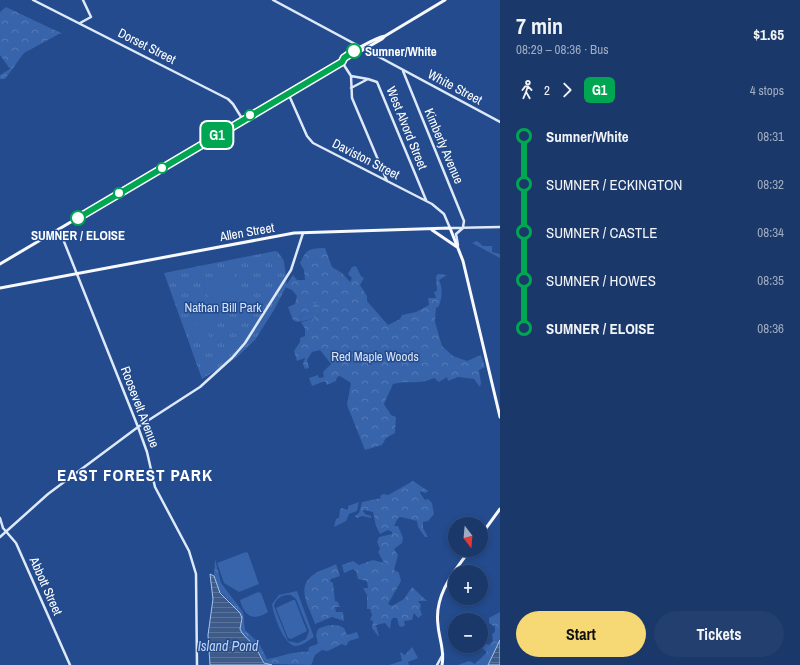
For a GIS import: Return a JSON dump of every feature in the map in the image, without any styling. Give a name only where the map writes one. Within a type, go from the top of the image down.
[{"type":"main road","points":[[0,264],[288,93],[364,50],[445,0]]},
{"type":"main road","points":[[342,62],[344,58],[360,48],[385,36]]},
{"type":"main road","points":[[450,228],[464,263],[500,417]]},
{"type":"main road","name":"Allen Street","points":[[0,288],[303,233],[450,228]]},
{"type":"main road","points":[[430,229],[450,240],[459,248]]},
{"type":"main road","points":[[488,525],[500,509]]},
{"type":"main road","points":[[442,665],[443,654],[437,622],[439,600],[447,581],[465,557]]},
{"type":"street","name":"Dorset Street","points":[[33,0],[228,99],[233,103],[243,120]]},
{"type":"street","points":[[80,23],[91,17],[83,0]]},
{"type":"street","name":"White Street","points":[[273,0],[500,122]]},
{"type":"street","points":[[342,62],[351,76],[352,98],[382,171],[388,181]]},
{"type":"street","name":"Kimberly Avenue","points":[[403,71],[464,221],[462,228],[456,234],[459,248]]},
{"type":"street","name":"West Alvord Street","points":[[351,76],[374,80],[377,83],[426,200]]},
{"type":"street","name":"West Alvord Street","points":[[351,88],[368,79]]},
{"type":"street","name":"Daviston Street","points":[[288,93],[311,141],[426,200],[442,212],[450,228]]},
{"type":"street","points":[[377,176],[382,171]]},
{"type":"street","points":[[417,196],[422,192]]},
{"type":"street","name":"Allen Street","points":[[450,228],[500,227]]},
{"type":"street","name":"Roosevelt Avenue","points":[[59,229],[138,427],[147,452],[155,487],[189,551],[196,574],[197,665]]},
{"type":"street","points":[[0,537],[48,494],[138,427],[200,387],[237,353],[291,270],[303,233]]},
{"type":"street","name":"Abbott Street","points":[[0,518],[16,543],[70,665]]},
{"type":"street","points":[[437,665],[443,654]]},
{"type":"green space","points":[[6,7],[63,34],[59,34],[24,53],[5,79],[0,79],[0,75],[10,69],[0,55],[0,12]]},
{"type":"green space","points":[[477,241],[483,246],[492,246],[492,252],[500,254],[500,258],[472,243]]},
{"type":"green space","name":"Red Maple Woods","points":[[325,248],[332,267],[342,273],[350,282],[352,278],[348,274],[352,267],[356,266],[361,276],[364,278],[360,285],[367,296],[367,301],[388,325],[400,319],[402,315],[416,312],[429,305],[428,298],[436,298],[434,292],[437,291],[436,276],[438,274],[447,275],[439,280],[442,290],[439,306],[436,308],[435,322],[442,346],[453,356],[467,361],[481,355],[485,367],[479,370],[481,383],[480,387],[474,379],[458,377],[448,381],[447,377],[439,382],[434,378],[419,382],[403,382],[393,384],[384,404],[391,415],[396,417],[395,433],[386,438],[382,445],[365,450],[347,405],[351,383],[340,376],[337,377],[336,381],[327,385],[325,381],[312,386],[309,378],[318,375],[319,378],[324,377],[323,372],[331,364],[320,350],[312,352],[307,360],[309,368],[305,369],[303,364],[305,358],[297,361],[294,351],[300,342],[300,338],[305,336],[305,329],[301,322],[313,319],[322,312],[315,304],[313,313],[300,316],[297,322],[293,320],[288,307],[295,304],[297,296],[292,290],[285,287],[293,275],[297,280],[305,280],[304,270],[300,263],[309,250]]},
{"type":"green space","name":"Nathan Bill Park","points":[[275,251],[278,252],[284,261],[287,285],[274,310],[255,340],[236,358],[202,379],[164,273]]},
{"type":"green space","points":[[231,271],[234,273],[239,299],[225,303],[215,302],[207,295],[202,282],[220,277]]},
{"type":"green space","points":[[314,292],[322,312],[313,319],[297,322],[300,316],[313,313],[312,307],[315,304],[311,301]]},
{"type":"green space","points":[[215,306],[217,312],[215,316],[217,323],[207,326],[209,337],[202,338],[200,342],[193,341],[192,325],[203,322],[200,312]]},
{"type":"green space","points":[[413,481],[428,491],[425,493],[421,491],[420,493],[425,500],[428,499],[432,503],[434,514],[428,521],[423,522],[423,528],[428,537],[425,537],[418,527],[417,521],[401,517],[398,518],[394,526],[398,526],[403,538],[402,543],[394,549],[398,555],[394,570],[399,573],[401,581],[388,604],[392,606],[404,599],[412,587],[427,601],[418,601],[421,605],[420,609],[422,615],[418,618],[414,613],[412,620],[404,621],[405,625],[402,627],[399,626],[397,618],[393,618],[391,621],[390,629],[385,623],[376,625],[378,636],[372,628],[373,621],[370,620],[372,615],[370,609],[367,609],[367,595],[363,588],[368,588],[367,581],[358,579],[356,571],[353,569],[344,573],[342,565],[353,561],[359,565],[373,560],[384,563],[378,552],[380,549],[377,542],[379,537],[392,534],[392,532],[388,530],[380,534],[376,526],[373,512],[363,511],[365,514],[371,516],[371,518],[362,516],[357,518],[355,516],[359,513],[362,502],[381,498],[380,496],[383,494],[388,495]]},
{"type":"green space","points":[[359,502],[357,511],[349,514],[346,521],[334,527],[336,519],[339,518],[340,509],[342,508],[348,510],[348,506]]},
{"type":"green space","points":[[246,552],[248,553],[259,584],[239,592],[224,583],[217,563]]},
{"type":"green space","points":[[215,559],[221,583],[243,612],[245,630],[259,643],[267,659],[293,653],[308,652],[309,647],[318,644],[316,635],[318,629],[328,626],[337,625],[344,628],[347,635],[357,632],[359,638],[349,641],[346,646],[342,644],[328,651],[322,650],[315,655],[311,665],[266,664],[256,648],[242,633],[240,629],[241,622],[229,600],[218,590],[214,576]]},
{"type":"green space","points":[[336,564],[340,576],[331,579],[330,581],[333,583],[335,601],[338,602],[340,607],[335,607],[336,612],[343,612],[344,621],[332,617],[315,624],[305,598],[305,586],[308,580],[315,573]]},
{"type":"green space","points":[[297,591],[314,637],[298,646],[291,644],[287,640],[283,635],[274,615],[272,604],[279,595]],"holes":[[[291,595],[296,599],[309,631],[306,639],[298,643],[288,641],[274,606],[276,601],[283,596]]]},
{"type":"green space","points":[[258,592],[261,593],[268,612],[258,617],[254,617],[250,616],[244,610],[240,600]]},
{"type":"green space","points":[[295,600],[307,631],[291,639],[288,638],[276,608]]},
{"type":"green space","points":[[500,612],[500,640],[488,665],[458,665],[469,661],[475,664],[486,653],[488,653],[488,645],[493,641],[492,634],[495,632],[495,627],[489,623],[489,618]]},
{"type":"green space","points":[[412,647],[418,658],[408,662],[409,665],[389,665],[402,661],[400,652],[405,655]]},
{"type":"water","name":"Island Pond","points":[[210,574],[214,576],[220,593],[240,613],[242,618],[240,629],[242,633],[256,648],[264,663],[272,665],[210,665],[208,635],[213,599]]},
{"type":"water","points":[[500,640],[500,665],[488,665]]},
{"type":"bus line","name":"G1","points":[[78,218],[342,62],[344,58],[354,51]]},
{"type":"place","name":"Sumner/White","points":[[354,51]]},
{"type":"place","name":"SUMNER / ELOISE","points":[[78,218]]},
{"type":"district","name":"EAST FOREST PARK","points":[[135,474]]}]
